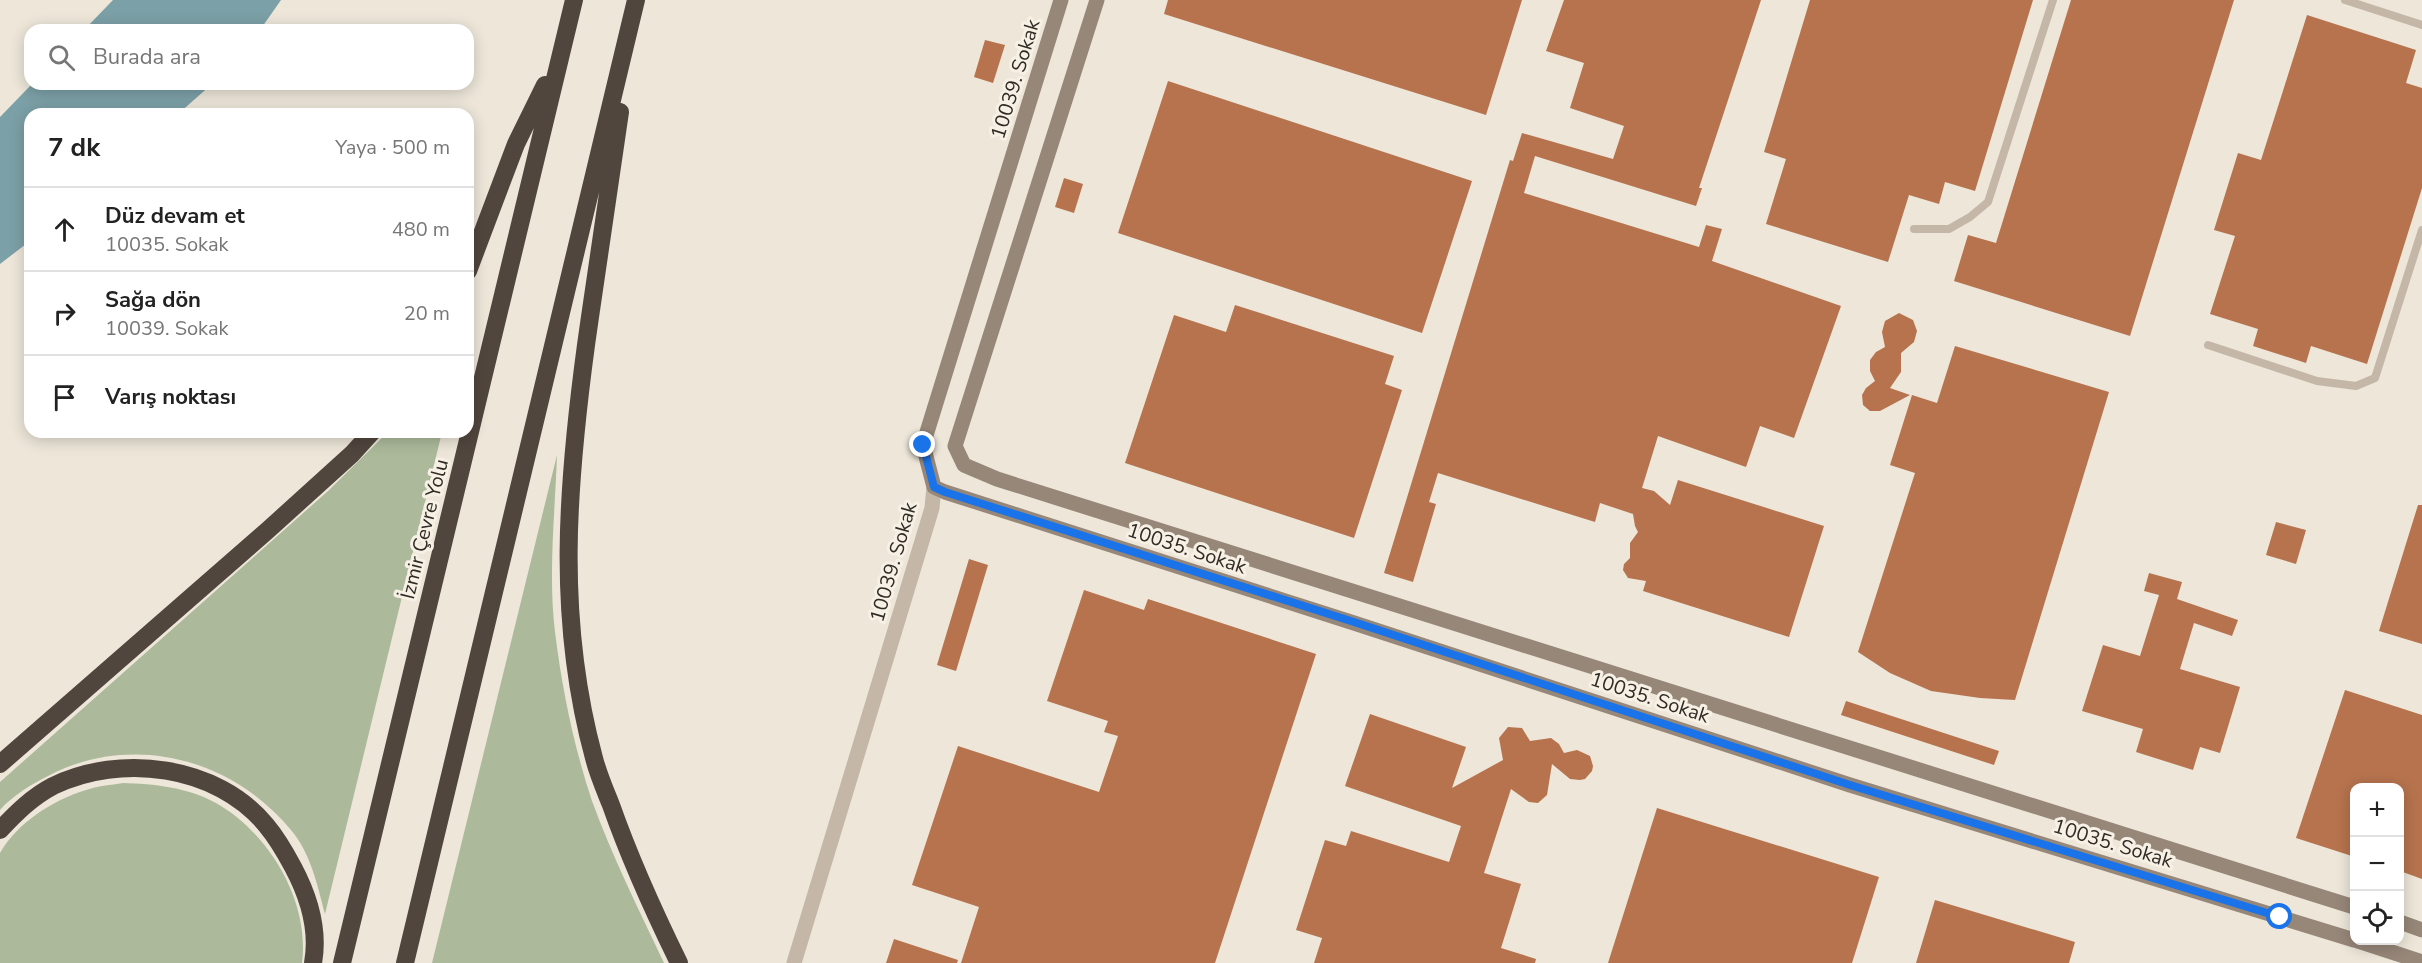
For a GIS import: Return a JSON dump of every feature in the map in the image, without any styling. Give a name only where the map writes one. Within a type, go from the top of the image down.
[{"type":"highway","name":"İzmir Çevre Yolu","points":[[474,412],[574,0]]},
{"type":"highway","points":[[405,963],[637,0]]},
{"type":"highway","points":[[637,0],[574,438],[568,510],[568,582],[578,679],[594,759],[620,831],[679,963]]},
{"type":"highway","points":[[474,255],[516,144],[559,57]]},
{"type":"highway","points":[[0,764],[268,530],[367,438]]},
{"type":"highway","name":"İzmir Çevre Yolu","points":[[342,963],[468,438]]},
{"type":"highway","points":[[0,830],[21,807],[52,787],[79,776],[141,767],[176,772],[207,783],[235,798],[265,823],[284,850],[300,880],[312,913],[315,953],[313,963]]},
{"type":"street","name":"10039. Sokak","points":[[794,963],[932,508],[934,487],[923,445],[1062,0]]},
{"type":"street","name":"10035. Sokak","points":[[1097,0],[955,446],[964,465],[997,479],[2350,905]]},
{"type":"street","name":"10035. Sokak","points":[[934,487],[1839,781],[2350,938]]},
{"type":"street","points":[[2404,923],[2422,930]]},
{"type":"street","name":"10035. Sokak","points":[[2370,945],[2422,962]]},
{"type":"lane","points":[[1914,229],[1949,229],[1970,217],[1988,201],[2053,0]]},
{"type":"lane","points":[[2345,0],[2422,25]]},
{"type":"lane","points":[[2208,345],[2317,381],[2356,386],[2375,378],[2422,230]]},
{"type":"green space","points":[[382,438],[441,438],[325,914],[304,849],[291,830],[267,805],[240,785],[210,770],[178,760],[146,755],[113,756],[80,763],[48,776],[16,795],[0,810],[0,782],[328,491]]},
{"type":"green space","points":[[557,455],[552,566],[553,610],[569,718],[600,822],[664,963],[432,963]]},
{"type":"green space","points":[[123,783],[158,786],[194,793],[216,803],[253,832],[269,850],[292,893],[303,940],[302,963],[0,963],[0,853],[7,842],[26,823],[49,806],[90,789]]},
{"type":"water","points":[[113,0],[281,0],[264,24],[90,24]]},
{"type":"water","points":[[26,90],[205,90],[185,108],[24,108],[24,246],[0,264],[0,117]]},
{"type":"building","points":[[1168,0],[1522,0],[1486,115],[1164,14]]},
{"type":"building","points":[[1564,0],[1761,0],[1699,188],[1702,188],[1696,206],[1535,156],[1524,193],[1699,247],[1706,225],[1722,229],[1712,261],[1841,306],[1794,438],[1760,426],[1746,467],[1658,436],[1642,488],[1654,491],[1670,505],[1678,480],[1824,526],[1789,637],[1643,591],[1646,581],[1628,578],[1623,570],[1624,564],[1630,558],[1630,543],[1638,532],[1633,514],[1600,503],[1595,522],[1438,473],[1429,502],[1436,504],[1413,582],[1384,573],[1510,160],[1513,161],[1522,133],[1613,159],[1624,126],[1570,108],[1584,63],[1546,51]]},
{"type":"building","points":[[1810,0],[2033,0],[1975,191],[1945,182],[1939,204],[1909,195],[1888,262],[1766,224],[1786,159],[1764,152]]},
{"type":"building","points":[[2071,0],[2234,0],[2130,336],[1954,281],[1968,235],[1996,243]]},
{"type":"building","points":[[2307,15],[2416,50],[2406,83],[2422,88],[2422,188],[2367,364],[2311,346],[2306,363],[2253,346],[2258,329],[2210,314],[2235,236],[2214,230],[2238,153],[2261,160]]},
{"type":"building","points":[[985,40],[1005,45],[993,83],[974,77]]},
{"type":"building","points":[[1168,81],[1472,181],[1422,333],[1118,233]]},
{"type":"building","points":[[1064,178],[1083,184],[1074,213],[1055,207]]},
{"type":"building","points":[[1235,305],[1394,356],[1385,384],[1402,390],[1354,538],[1125,463],[1174,315],[1226,332]]},
{"type":"building","points":[[1899,313],[1913,320],[1917,331],[1914,342],[1901,353],[1901,372],[1890,388],[1910,395],[1880,411],[1870,411],[1863,405],[1862,395],[1866,388],[1875,381],[1870,371],[1870,360],[1876,352],[1885,347],[1882,332],[1885,321]]},
{"type":"building","points":[[1955,346],[2109,392],[2015,700],[1931,691],[1890,673],[1858,652],[1915,473],[1890,465],[1912,395],[1937,403]]},
{"type":"building","points":[[2418,505],[2422,505],[2422,644],[2379,631]]},
{"type":"building","points":[[2276,522],[2306,530],[2296,564],[2266,555]]},
{"type":"building","points":[[969,559],[988,565],[956,671],[937,665]]},
{"type":"building","points":[[2149,573],[2182,582],[2177,599],[2238,620],[2232,636],[2194,623],[2180,669],[2240,687],[2220,753],[2200,747],[2193,770],[2136,752],[2143,729],[2082,711],[2103,645],[2140,656],[2159,595],[2144,591]]},
{"type":"building","points":[[1084,590],[1144,610],[1148,599],[1316,654],[1215,963],[961,963],[979,907],[912,885],[958,746],[1099,792],[1118,736],[1104,732],[1108,721],[1047,701]]},
{"type":"building","points":[[2345,690],[2422,715],[2422,879],[2404,872],[2404,783],[2350,783],[2350,855],[2296,838]]},
{"type":"building","points":[[1846,701],[1999,751],[1994,765],[1841,715]]},
{"type":"building","points":[[1370,714],[1466,747],[1452,788],[1503,760],[1499,738],[1508,727],[1522,728],[1530,741],[1551,738],[1559,744],[1564,753],[1577,750],[1590,756],[1592,771],[1585,779],[1570,779],[1552,764],[1547,795],[1538,803],[1529,802],[1511,789],[1484,873],[1521,884],[1501,948],[1536,959],[1535,963],[1314,963],[1322,938],[1296,930],[1325,840],[1346,846],[1351,831],[1449,862],[1461,826],[1345,786]]},
{"type":"building","points":[[1657,808],[1879,877],[1852,963],[1608,963]]},
{"type":"building","points":[[1935,900],[2075,942],[2069,963],[1916,963]]},
{"type":"building","points":[[894,939],[958,960],[957,963],[886,963]]},
{"type":"route","points":[[923,445],[934,487],[945,492],[1354,622],[1850,785],[2280,917]]}]
